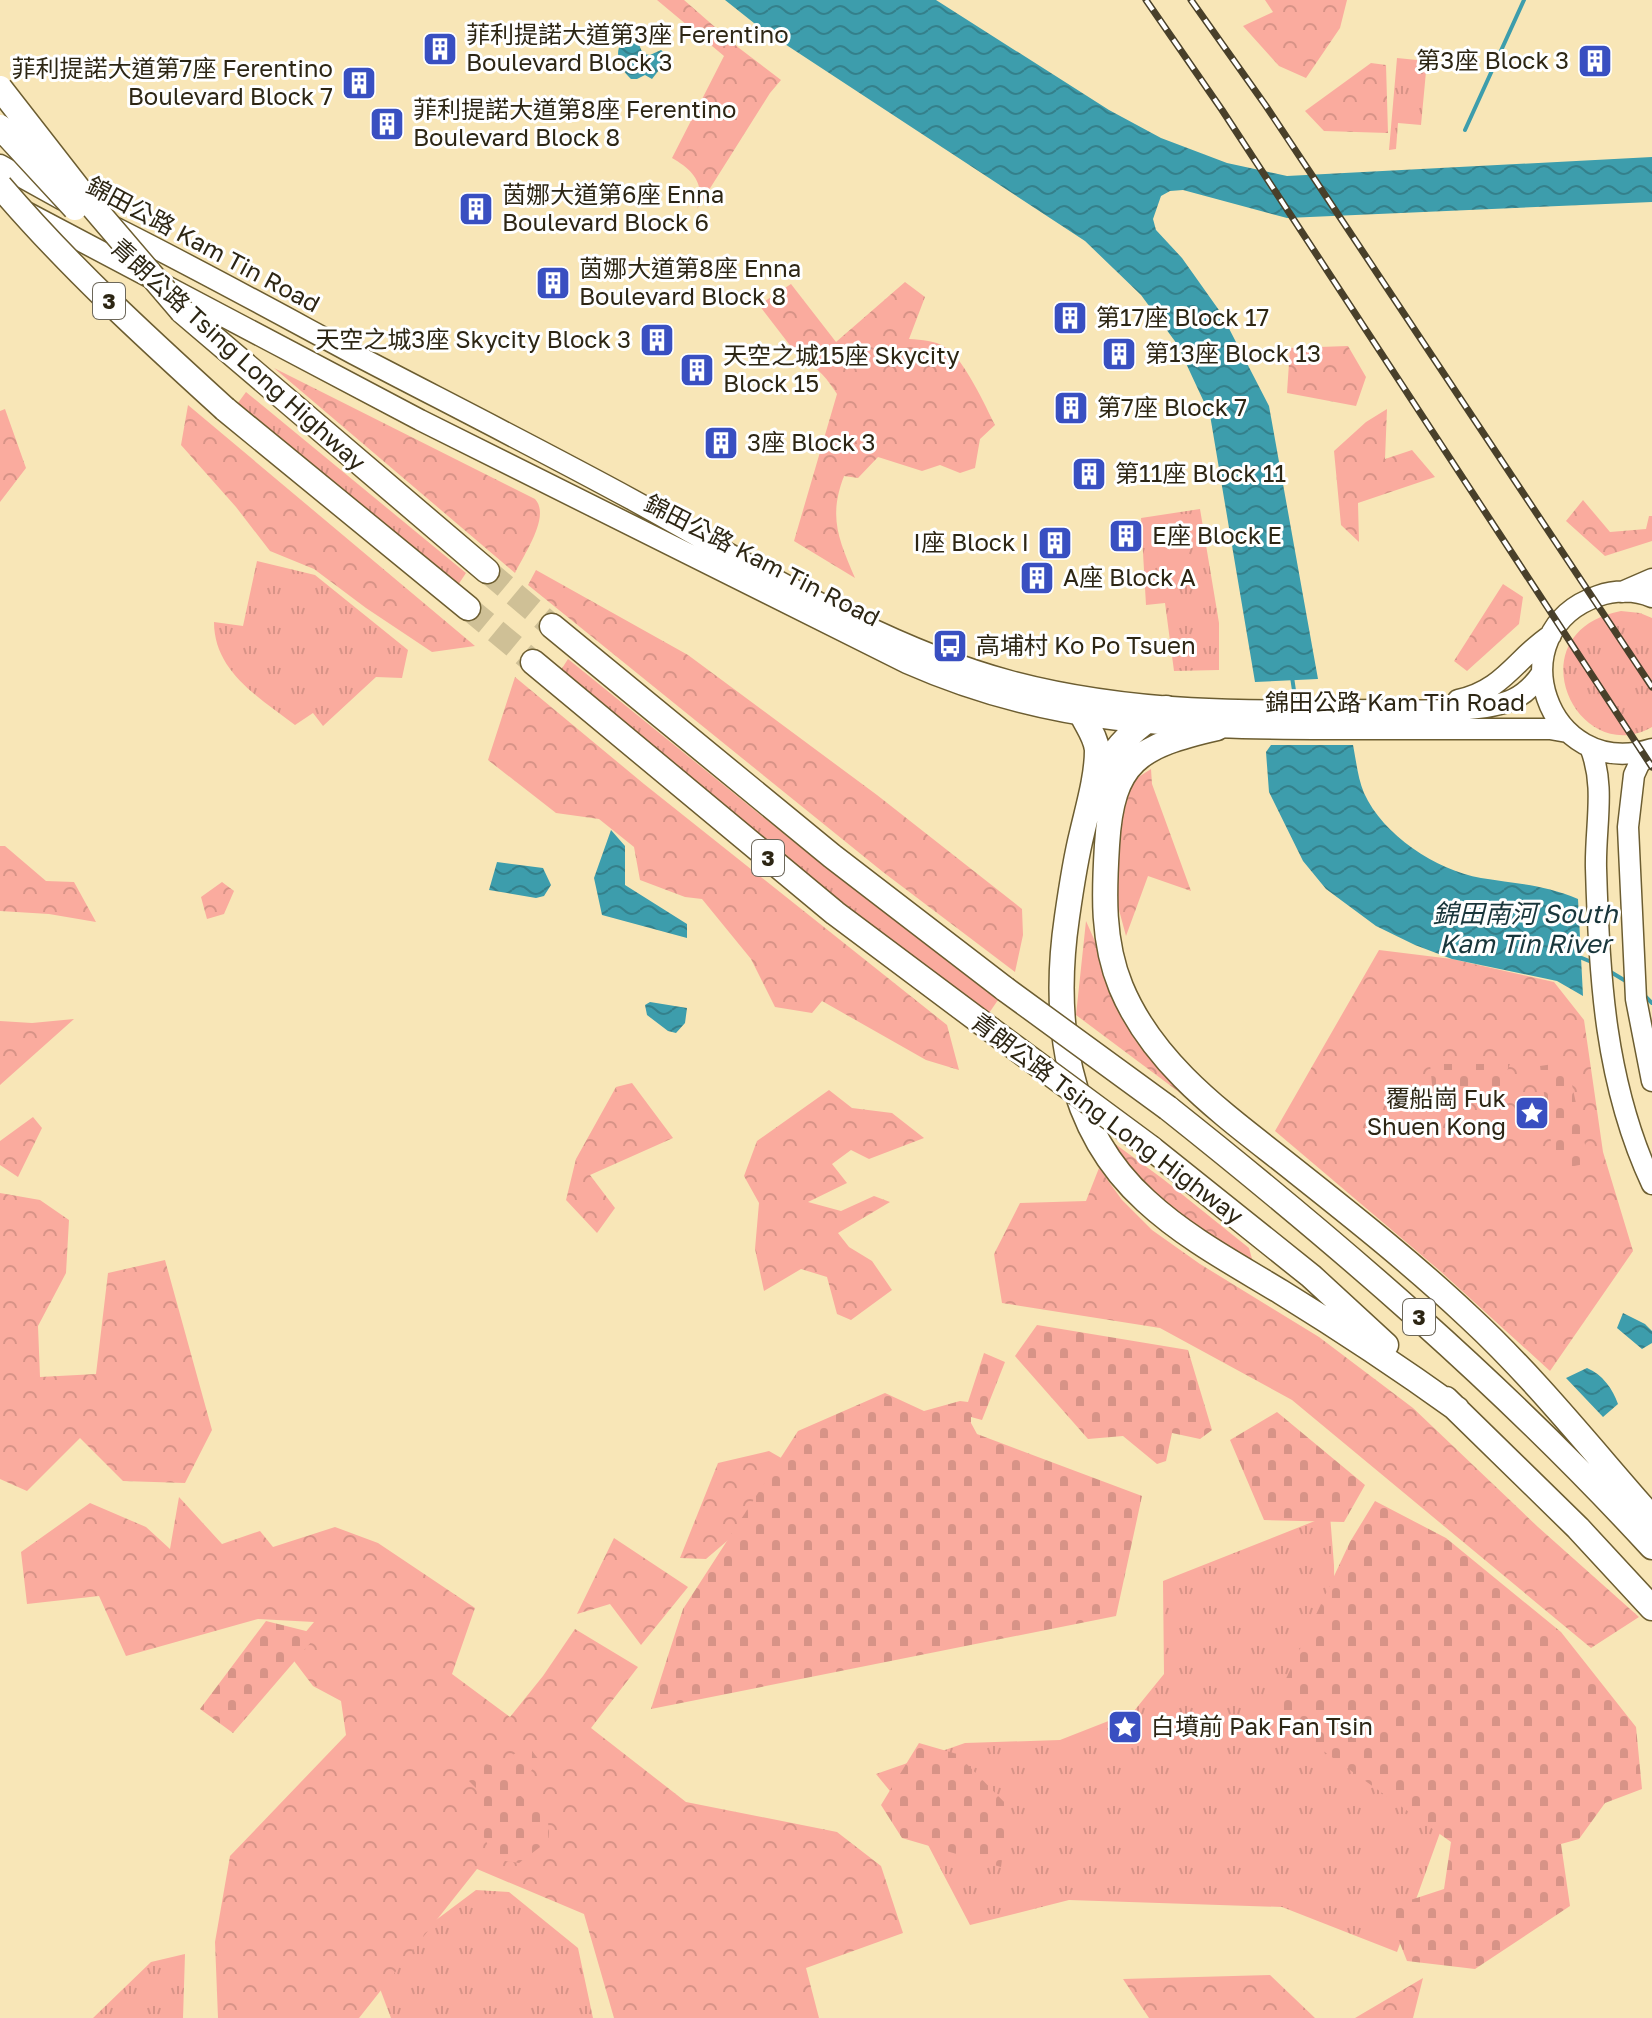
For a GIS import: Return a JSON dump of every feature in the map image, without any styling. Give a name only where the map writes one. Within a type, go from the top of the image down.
[{"type":"highway","points":[[0,88],[88,201],[182,311]]},
{"type":"highway","name":"青朗公路 Tsing Long Highway","points":[[0,127],[76,208],[182,311],[487,571]]},
{"type":"highway","name":"青朗公路 Tsing Long Highway","points":[[0,186],[39,232],[225,409],[468,608]]},
{"type":"highway","name":"青朗公路 Tsing Long Highway","points":[[552,626],[832,856],[1005,989],[1168,1108],[1296,1210],[1416,1314],[1520,1412],[1652,1547]]},
{"type":"highway","name":"青朗公路 Tsing Long Highway","points":[[533,662],[835,913],[1151,1148],[1311,1276],[1457,1409],[1578,1528],[1652,1608]]},
{"type":"highway","points":[[1092,789],[1112,752],[1140,724],[1166,708]]},
{"type":"highway","points":[[1083,717],[1095,739],[1097,750],[1068,905],[1062,960],[1062,1010],[1068,1066],[1093,1134],[1131,1187],[1164,1217],[1402,1369],[1457,1409]]},
{"type":"highway","points":[[1217,728],[1155,746],[1128,767],[1114,790],[1108,821],[1105,917],[1113,963],[1130,1006],[1154,1044],[1194,1088],[1393,1250],[1472,1320],[1549,1401],[1652,1518]]},
{"type":"main road","name":"錦田公路 Kam Tin Road","points":[[0,165],[831,607],[941,658],[990,675],[1100,701],[1335,720],[1567,732]]},
{"type":"main road","name":"錦田公路 Kam Tin Road","points":[[0,198],[346,382],[945,679],[1007,700],[1083,717],[1140,724],[1271,729],[1418,710],[1485,707],[1511,701],[1531,689],[1542,673]]},
{"type":"main road","points":[[544,453],[549,472],[568,492]]},
{"type":"main road","points":[[1622,592],[1652,579]]},
{"type":"main road","name":"錦田公路 Kam Tin Road","points":[[1652,597],[1622,592],[1590,599],[1573,609],[1551,635],[1543,656],[1542,673],[1549,707],[1567,732],[1590,747],[1624,754],[1652,750]]},
{"type":"main road","points":[[1418,710],[1479,696],[1512,672],[1534,647],[1551,635]]},
{"type":"main road","points":[[1590,747],[1600,779],[1596,822],[1597,883],[1603,1003],[1608,1039],[1623,1108],[1652,1184]]},
{"type":"main road","points":[[1652,750],[1639,764],[1631,787],[1628,827],[1636,999],[1652,1081]]},
{"type":"green space","points":[[657,0],[684,0],[781,80],[697,209],[699,185],[692,173],[672,158],[724,56]]},
{"type":"green space","points":[[1265,0],[1347,0],[1340,28],[1306,78],[1279,66],[1243,26],[1273,12]]},
{"type":"green space","points":[[1397,58],[1427,61],[1421,125],[1398,123],[1396,149],[1389,150]]},
{"type":"green space","points":[[1371,63],[1386,65],[1388,133],[1324,131],[1305,111]]},
{"type":"green space","points":[[905,282],[925,297],[909,339],[937,343],[953,354],[974,383],[995,425],[980,439],[975,468],[960,473],[940,465],[922,471],[878,457],[858,478],[844,476],[836,517],[844,552],[855,578],[794,541],[837,394],[818,370],[802,361],[759,305],[791,284],[836,342]]},
{"type":"green space","points":[[1348,346],[1366,377],[1356,406],[1287,393],[1290,348]]},
{"type":"green space","points":[[274,368],[535,499],[539,506],[538,525],[515,573]]},
{"type":"green space","points":[[246,392],[466,573],[456,588],[235,407]]},
{"type":"green space","points":[[188,405],[475,646],[432,652],[314,569],[270,551],[181,445]]},
{"type":"green space","points":[[5,409],[26,468],[0,502],[0,411]]},
{"type":"green space","points":[[1387,409],[1385,459],[1412,450],[1435,477],[1358,503],[1359,542],[1341,525],[1334,451],[1366,422]]},
{"type":"green space","points":[[1583,500],[1610,532],[1646,529],[1649,516],[1652,516],[1652,541],[1605,556],[1566,521]]},
{"type":"green space","points":[[1200,509],[1219,623],[1219,670],[1174,671],[1165,603],[1146,605],[1141,518]]},
{"type":"green space","points":[[1185,529],[1192,582],[1162,586],[1155,533]]},
{"type":"green space","points":[[257,561],[315,575],[408,650],[402,678],[376,677],[323,726],[313,713],[295,725],[254,694],[230,669],[222,655],[214,622],[243,626]]},
{"type":"green space","points":[[536,570],[688,655],[877,795],[1022,909],[1023,935],[1015,972],[883,872],[528,585]]},
{"type":"green space","points":[[1503,584],[1523,597],[1519,624],[1467,671],[1454,661]]},
{"type":"green space","points":[[1621,611],[1652,618],[1652,727],[1624,735],[1600,730],[1580,715],[1568,693],[1563,668],[1570,644],[1588,624]]},
{"type":"green space","points":[[568,659],[825,867],[998,1000],[987,1016],[815,883],[559,673]]},
{"type":"green space","points":[[515,677],[644,784],[947,1025],[959,1070],[926,1060],[822,1001],[812,1013],[775,1007],[751,959],[702,899],[685,897],[640,880],[634,847],[599,819],[556,813],[488,760]]},
{"type":"green space","points":[[1151,769],[1152,784],[1191,891],[1148,876],[1126,936],[1101,843],[1104,799]]},
{"type":"green space","points":[[0,846],[5,846],[46,881],[74,882],[96,922],[49,914],[0,911]]},
{"type":"green space","points":[[222,882],[234,891],[224,914],[207,919],[201,897]]},
{"type":"green space","points":[[1086,921],[1134,1030],[1183,1095],[1076,1015]]},
{"type":"green space","points":[[1379,950],[1452,959],[1554,982],[1584,1020],[1603,1152],[1633,1251],[1550,1371],[1439,1270],[1275,1131]]},
{"type":"green space","points":[[74,1019],[0,1085],[0,1021],[32,1023]]},
{"type":"green space","points":[[1567,1062],[1589,1163],[1555,1170],[1540,1066]]},
{"type":"green space","points":[[1430,1064],[1510,1064],[1497,1093],[1433,1094]]},
{"type":"green space","points":[[632,1083],[673,1138],[590,1175],[615,1208],[597,1233],[566,1200],[576,1159],[616,1087]]},
{"type":"green space","points":[[829,1090],[852,1108],[892,1113],[924,1138],[869,1159],[851,1150],[832,1164],[847,1183],[808,1202],[841,1211],[874,1196],[890,1202],[838,1233],[849,1247],[872,1261],[892,1290],[851,1320],[837,1314],[827,1277],[801,1269],[764,1291],[755,1249],[759,1203],[744,1176],[757,1141]]},
{"type":"green space","points":[[33,1117],[42,1128],[18,1177],[0,1165],[0,1141]]},
{"type":"green space","points":[[1107,1138],[1249,1248],[1254,1266],[1140,1189]]},
{"type":"green space","points":[[1099,1168],[1122,1200],[1152,1230],[1200,1264],[1319,1337],[1413,1408],[1538,1527],[1639,1617],[1591,1648],[1292,1400],[1160,1328],[1002,1303],[994,1254],[1020,1203],[1086,1201]]},
{"type":"green space","points":[[0,1193],[40,1200],[69,1220],[66,1273],[38,1326],[40,1377],[96,1374],[108,1273],[165,1260],[212,1430],[185,1483],[123,1481],[80,1438],[27,1491],[0,1479]]},
{"type":"green space","points":[[1037,1325],[1188,1350],[1212,1430],[1200,1439],[1172,1433],[1166,1461],[1157,1464],[1123,1436],[1088,1439],[1015,1356]]},
{"type":"green space","points":[[984,1353],[1005,1362],[982,1420],[971,1417],[977,1434],[1142,1496],[1116,1616],[651,1709],[683,1609],[798,1431],[885,1393],[924,1411],[960,1401],[968,1402]]},
{"type":"green space","points":[[1277,1412],[1365,1485],[1344,1522],[1264,1520],[1230,1440]]},
{"type":"green space","points":[[769,1451],[797,1467],[768,1506],[706,1559],[680,1558],[718,1463]]},
{"type":"green space","points":[[179,1497],[222,1544],[260,1531],[273,1547],[335,1527],[378,1543],[475,1608],[452,1674],[510,1717],[575,1629],[638,1667],[591,1728],[686,1802],[837,1832],[881,1866],[903,1933],[806,1968],[819,2018],[614,2018],[584,1914],[477,1869],[359,2018],[218,2018],[215,1942],[230,1856],[346,1735],[341,1701],[313,1686],[288,1653],[314,1622],[258,1619],[126,1656],[99,1596],[27,1604],[21,1552],[90,1503],[146,1527],[170,1549]]},
{"type":"green space","points":[[1375,1501],[1446,1538],[1561,1632],[1636,1727],[1642,1789],[1605,1803],[1579,1839],[1561,1844],[1570,1906],[1475,1969],[1407,1961],[1386,1908],[1444,1889],[1451,1842],[1270,1713],[1350,1542]]},
{"type":"green space","points":[[1330,1515],[1334,1565],[1336,1730],[1441,1830],[1397,1952],[1282,1907],[1069,1900],[970,1925],[917,1824],[876,1774],[965,1743],[1060,1740],[1134,1711],[1164,1674],[1163,1581]]},
{"type":"green space","points":[[614,1538],[688,1587],[641,1645],[610,1604],[577,1614]]},
{"type":"green space","points":[[266,1621],[318,1634],[233,1733],[200,1709]]},
{"type":"green space","points":[[919,1743],[957,1754],[1009,1807],[1001,1867],[902,1838],[881,1805]]},
{"type":"green space","points":[[529,1747],[539,1760],[521,1785],[519,1794],[543,1812],[549,1830],[548,1841],[519,1863],[499,1860],[481,1830],[479,1813],[483,1795],[464,1776],[468,1766],[482,1763],[494,1766]]},
{"type":"green space","points":[[476,1890],[509,1892],[578,1948],[593,2018],[391,2018],[367,1954],[396,1950]]},
{"type":"green space","points":[[185,1954],[183,2018],[93,2018],[151,1962]]},
{"type":"green space","points":[[1270,1975],[1315,2018],[1149,2018],[1123,1979]]},
{"type":"green space","points":[[1423,1978],[1413,2018],[1355,2018]]},
{"type":"water","points":[[725,0],[936,0],[1109,110],[1161,138],[1227,163],[1287,176],[1652,157],[1652,202],[1287,218],[1183,190],[1170,191],[1161,196],[1153,219],[1156,230],[1182,258],[1221,313],[1269,406],[1318,679],[1255,682],[1210,415],[1177,344],[1141,295],[1085,241],[759,27]]},
{"type":"water","points":[[633,36],[643,54],[650,55],[661,50],[670,57],[669,65],[659,70],[652,79],[645,75],[631,79],[619,62],[621,44]]},
{"type":"water","name":"錦田南河 South Kam Tin River","points":[[1271,745],[1353,745],[1362,788],[1373,808],[1398,836],[1429,859],[1464,874],[1541,887],[1578,899],[1583,996],[1557,981],[1452,959],[1415,945],[1376,926],[1326,889],[1303,861],[1269,792],[1266,752]]},
{"type":"water","points":[[611,830],[625,846],[625,885],[687,924],[687,938],[602,915],[594,878]]},
{"type":"water","points":[[497,862],[543,868],[551,885],[544,896],[536,898],[489,890]]},
{"type":"water","points":[[650,1002],[687,1008],[685,1023],[676,1033],[668,1031],[647,1015],[645,1005]]},
{"type":"water","points":[[1623,1313],[1652,1331],[1652,1343],[1642,1349],[1617,1328]]},
{"type":"water","points":[[1587,1368],[1606,1383],[1618,1404],[1603,1417],[1566,1378]]},
{"type":"waterway","points":[[1465,130],[1524,0]]},
{"type":"waterway","name":"錦田南河 South Kam Tin River","points":[[1292,677],[1296,704]]},
{"type":"waterway","name":"錦田南河 South Kam Tin River","points":[[1577,956],[1594,963]]},
{"type":"waterway","name":"錦田南河 South Kam Tin River","points":[[1609,971],[1629,983]]},
{"type":"waterway","name":"錦田南河 South Kam Tin River","points":[[1642,993],[1652,1003]]},
{"type":"tunnel","points":[[487,571],[552,626]]},
{"type":"tunnel","points":[[468,608],[533,662]]},
{"type":"railway","points":[[1146,0],[1222,110],[1652,767]]},
{"type":"railway","points":[[1191,0],[1266,106],[1652,687]]},
{"type":"place","name":"菲利提諾大道第3座 Ferentino Boulevard Block 3","points":[[440,49]]},
{"type":"place","name":"第3座 Block 3","points":[[1595,61]]},
{"type":"place","name":"菲利提諾大道第7座 Ferentino Boulevard Block 7","points":[[359,83]]},
{"type":"place","name":"菲利提諾大道第8座 Ferentino Boulevard Block 8","points":[[387,124]]},
{"type":"place","name":"茵娜大道第6座 Enna Boulevard Block 6","points":[[476,209]]},
{"type":"place","name":"茵娜大道第8座 Enna Boulevard Block 8","points":[[553,283]]},
{"type":"place","name":"第17座 Block 17","points":[[1070,318]]},
{"type":"place","name":"天空之城3座 Skycity Block 3","points":[[657,340]]},
{"type":"place","name":"第13座 Block 13","points":[[1119,354]]},
{"type":"place","name":"天空之城15座 Skycity Block 15","points":[[697,370]]},
{"type":"place","name":"第7座 Block 7","points":[[1071,408]]},
{"type":"place","name":"3座 Block 3","points":[[721,443]]},
{"type":"place","name":"第11座 Block 11","points":[[1089,474]]},
{"type":"place","name":"E座 Block E","points":[[1126,536]]},
{"type":"place","name":"I座 Block I","points":[[1055,543]]},
{"type":"place","name":"A座 Block A","points":[[1037,578]]},
{"type":"place","name":"高埔村 Ko Po Tsuen","points":[[950,646]]},
{"type":"place","name":"覆船崗 Fuk Shuen Kong","points":[[1532,1113]]},
{"type":"place","name":"白墳前 Pak Fan Tsin","points":[[1125,1727]]}]
